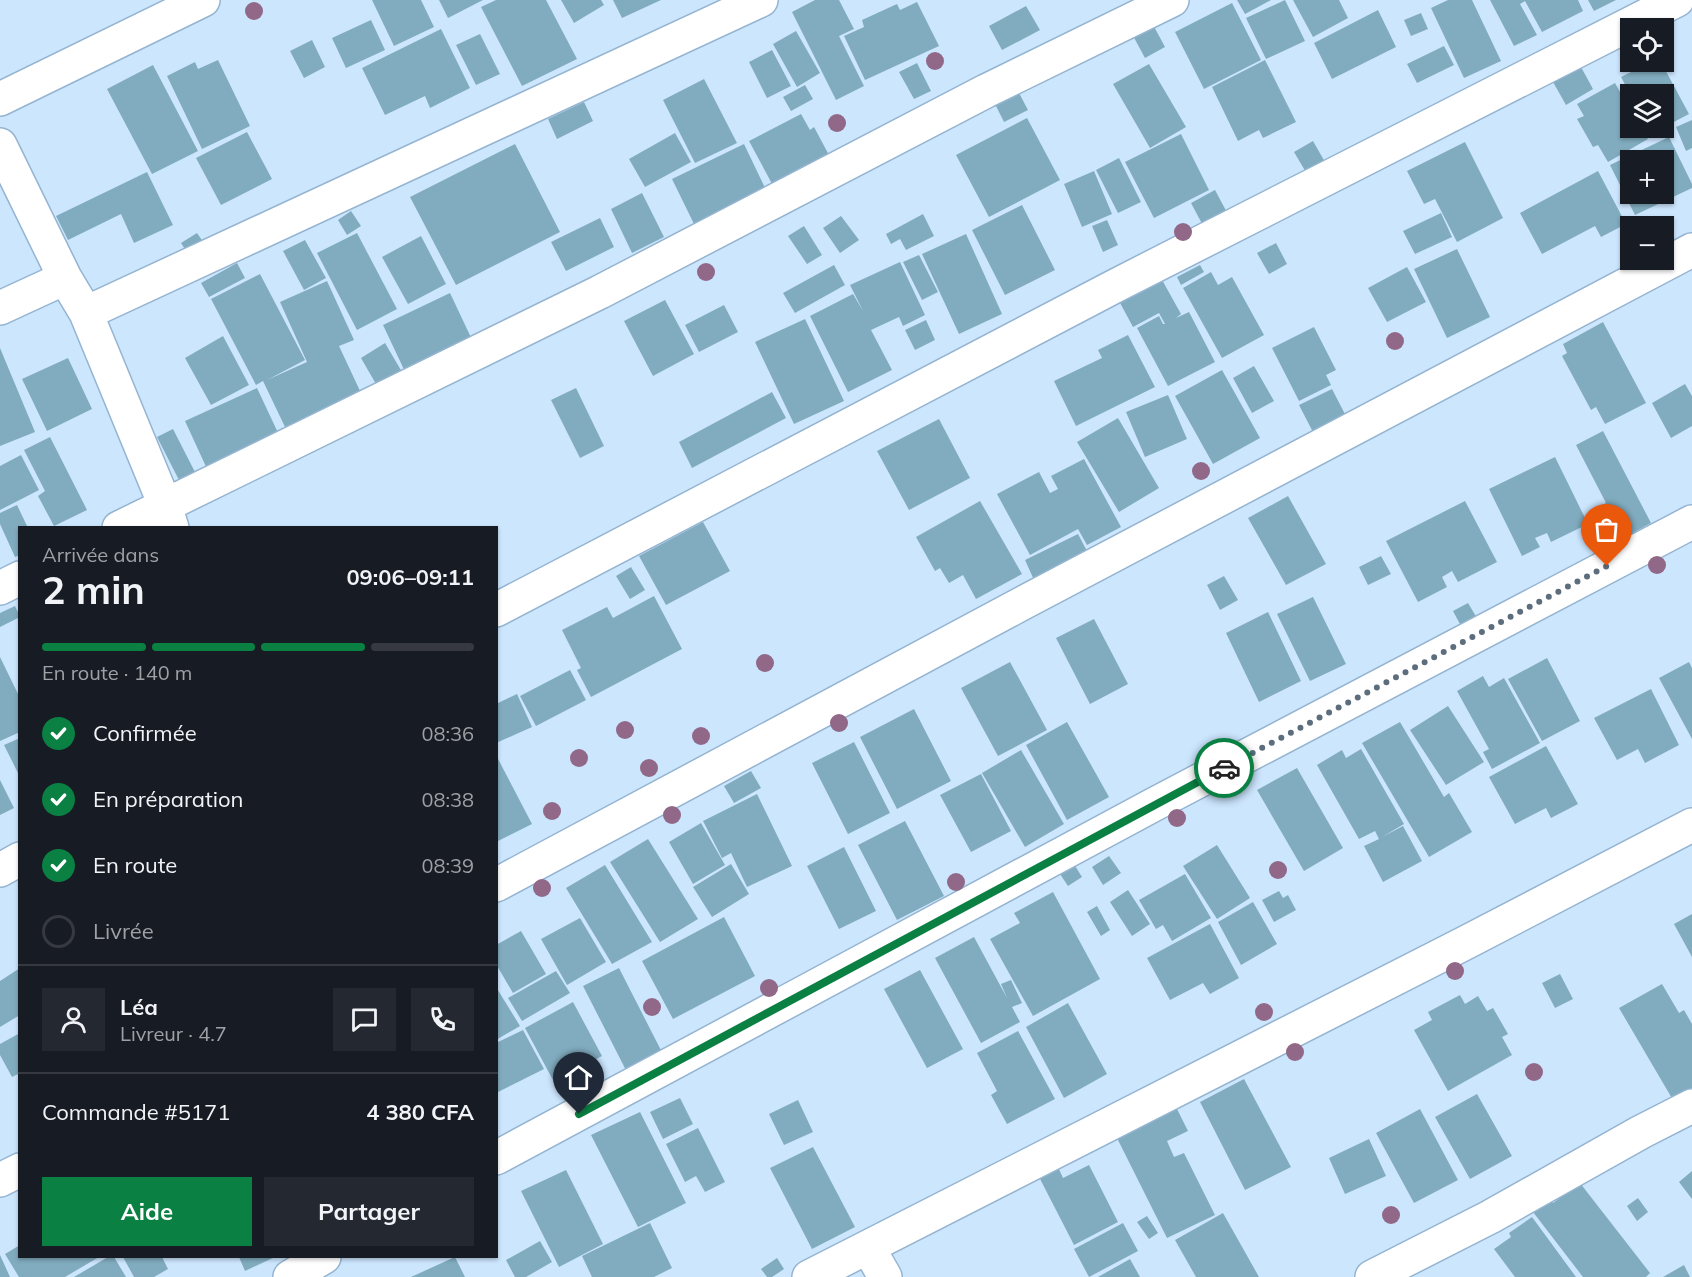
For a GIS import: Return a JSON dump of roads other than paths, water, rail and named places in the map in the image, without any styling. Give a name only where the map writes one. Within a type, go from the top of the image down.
[{"type":"street","points":[[0,99],[203,0]]},
{"type":"street","points":[[86,313],[761,0]]},
{"type":"street","points":[[127,526],[169,516],[986,91],[1173,0]]},
{"type":"street","points":[[498,609],[1117,285],[1677,0]]},
{"type":"street","points":[[0,145],[65,278],[86,313],[169,516]]},
{"type":"street","points":[[498,884],[1010,610],[1692,250]]},
{"type":"street","points":[[0,308],[65,278]]},
{"type":"street","points":[[498,1157],[1153,805],[1692,522]]},
{"type":"street","points":[[0,588],[18,579]]},
{"type":"street","points":[[809,1277],[1692,825]]},
{"type":"street","points":[[0,870],[18,860]]},
{"type":"street","points":[[1372,1277],[1490,1217],[1692,1106]]},
{"type":"street","points":[[0,1180],[18,1171]]},
{"type":"street","points":[[868,1247],[885,1277]]},
{"type":"street","points":[[290,1277],[322,1258]]}]
